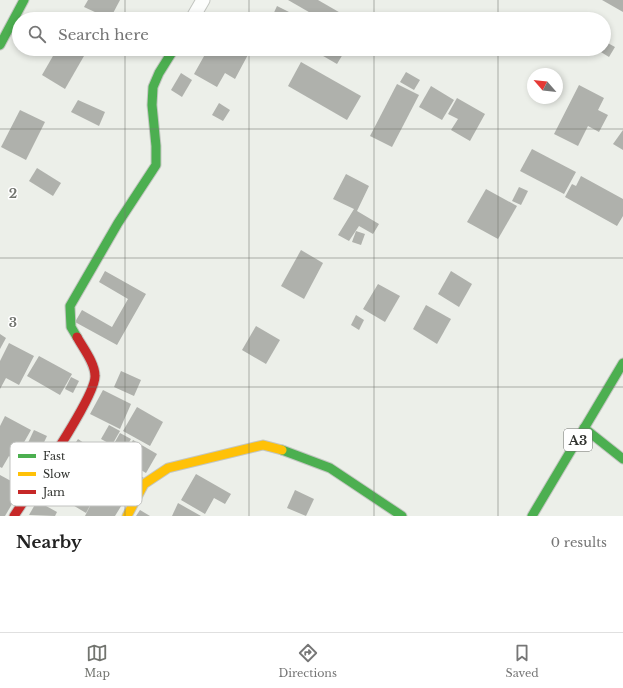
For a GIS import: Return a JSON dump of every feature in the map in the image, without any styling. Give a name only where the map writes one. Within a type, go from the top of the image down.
[{"type":"main road","points":[[18,12],[24,0]]},
{"type":"main road","points":[[0,45],[12,22]]},
{"type":"main road","points":[[61,442],[82,409],[95,379],[95,373],[90,361],[71,326],[70,306],[118,223],[156,165],[157,155],[152,97],[153,86],[170,56]]},
{"type":"main road","name":"A3","points":[[532,516],[623,363]]},
{"type":"main road","points":[[584,428],[623,459]]},
{"type":"main road","points":[[142,488],[144,484],[168,468],[263,445],[280,448],[330,468],[402,516]]},
{"type":"main road","points":[[14,516],[20,506]]},
{"type":"main road","points":[[127,516],[132,506]]},
{"type":"street","points":[[196,12],[203,0]]},
{"type":"building","points":[[88,0],[120,0],[114,12],[95,12],[84,7]]},
{"type":"building","points":[[288,0],[318,0],[339,12],[309,12]]},
{"type":"building","points":[[602,0],[623,0],[623,12]]},
{"type":"building","points":[[277,6],[289,12],[274,12]]},
{"type":"building","points":[[611,45],[615,47],[611,54]]},
{"type":"building","points":[[53,56],[84,56],[65,89],[42,75]]},
{"type":"building","points":[[204,56],[247,56],[235,79],[225,73],[217,87],[194,74]]},
{"type":"building","points":[[323,56],[342,56],[337,64]]},
{"type":"building","points":[[301,62],[361,96],[347,120],[288,86]]},
{"type":"building","points":[[406,72],[420,80],[414,90],[400,82]]},
{"type":"building","points":[[181,73],[192,80],[182,97],[171,90]]},
{"type":"building","points":[[397,84],[419,95],[392,147],[370,136]]},
{"type":"building","points":[[579,85],[604,98],[598,110],[608,115],[599,132],[588,126],[578,146],[554,134]]},
{"type":"building","points":[[431,86],[454,100],[442,120],[419,107]]},
{"type":"building","points":[[457,98],[485,114],[470,141],[451,130],[458,119],[448,114]]},
{"type":"building","points":[[78,100],[105,112],[99,126],[71,112]]},
{"type":"building","points":[[219,103],[230,110],[223,121],[212,115]]},
{"type":"building","points":[[20,110],[45,122],[26,160],[1,147]]},
{"type":"building","points":[[623,130],[623,150],[613,144]]},
{"type":"building","points":[[532,149],[576,172],[564,194],[520,171]]},
{"type":"building","points":[[37,168],[61,183],[53,196],[29,181]]},
{"type":"building","points":[[346,174],[369,186],[357,211],[379,224],[373,234],[359,226],[349,241],[338,235],[354,209],[333,199]]},
{"type":"building","points":[[581,176],[623,199],[623,216],[617,226],[565,197],[572,184],[576,186]]},
{"type":"building","points":[[519,187],[528,191],[521,205],[512,201]]},
{"type":"building","points":[[486,189],[517,206],[498,239],[467,222]]},
{"type":"building","points":[[356,231],[365,234],[361,245],[352,242]]},
{"type":"building","points":[[301,250],[323,263],[304,299],[281,286]]},
{"type":"building","points":[[105,271],[146,294],[117,345],[75,322],[82,310],[112,327],[128,299],[99,282]]},
{"type":"building","points":[[451,271],[472,284],[459,307],[438,294]]},
{"type":"building","points":[[378,284],[400,296],[385,322],[363,309]]},
{"type":"building","points":[[426,305],[451,319],[437,344],[413,329]]},
{"type":"building","points":[[356,315],[364,320],[359,330],[351,325]]},
{"type":"building","points":[[256,326],[280,340],[266,364],[242,350]]},
{"type":"building","points":[[0,334],[6,338],[0,349]]},
{"type":"building","points":[[9,343],[34,356],[19,385],[6,378],[0,389],[0,361]]},
{"type":"building","points":[[39,356],[72,374],[60,395],[27,376]]},
{"type":"building","points":[[121,371],[141,380],[134,396],[114,387]]},
{"type":"building","points":[[71,377],[79,381],[73,393],[65,389]]},
{"type":"building","points":[[103,390],[131,404],[120,429],[90,414]]},
{"type":"building","points":[[137,407],[163,422],[150,446],[123,431]]},
{"type":"building","points":[[5,416],[31,430],[24,442],[10,442],[10,457],[9,456],[2,468],[0,467],[0,426]]},
{"type":"building","points":[[109,425],[120,431],[114,442],[106,442],[101,439]]},
{"type":"building","points":[[34,430],[47,436],[44,442],[28,442]]},
{"type":"building","points":[[120,433],[131,439],[129,442],[115,442]]},
{"type":"building","points":[[142,445],[157,454],[146,473],[142,471]]},
{"type":"building","points":[[196,474],[231,494],[225,504],[214,498],[205,514],[181,500]]},
{"type":"building","points":[[0,475],[10,480],[11,506],[5,516],[0,516]]},
{"type":"building","points":[[295,490],[314,499],[306,516],[287,508]]},
{"type":"building","points":[[178,503],[201,516],[172,516]]},
{"type":"building","points":[[34,506],[46,506],[57,512],[55,516],[29,515]]},
{"type":"building","points":[[74,506],[90,506],[86,513]]},
{"type":"building","points":[[90,506],[121,506],[115,516],[85,516]]},
{"type":"building","points":[[140,510],[150,516],[136,516]]},
{"type":"traffic: fast","points":[[18,12],[24,0]]},
{"type":"traffic: fast","points":[[0,45],[12,22]]},
{"type":"traffic: fast","points":[[77,337],[71,327],[70,306],[118,223],[156,165],[156,146],[152,105],[153,87],[159,73],[170,56]]},
{"type":"traffic: fast","points":[[532,516],[623,363]]},
{"type":"traffic: fast","points":[[584,428],[623,459]]},
{"type":"traffic: fast","points":[[282,450],[330,468],[402,516]]},
{"type":"traffic: slow","points":[[142,488],[144,484],[168,468],[263,445],[282,450]]},
{"type":"traffic: slow","points":[[127,516],[132,506]]},
{"type":"traffic: jam","points":[[62,442],[85,404],[95,376],[93,366],[77,337]]},
{"type":"traffic: jam","points":[[14,516],[21,506]]}]
